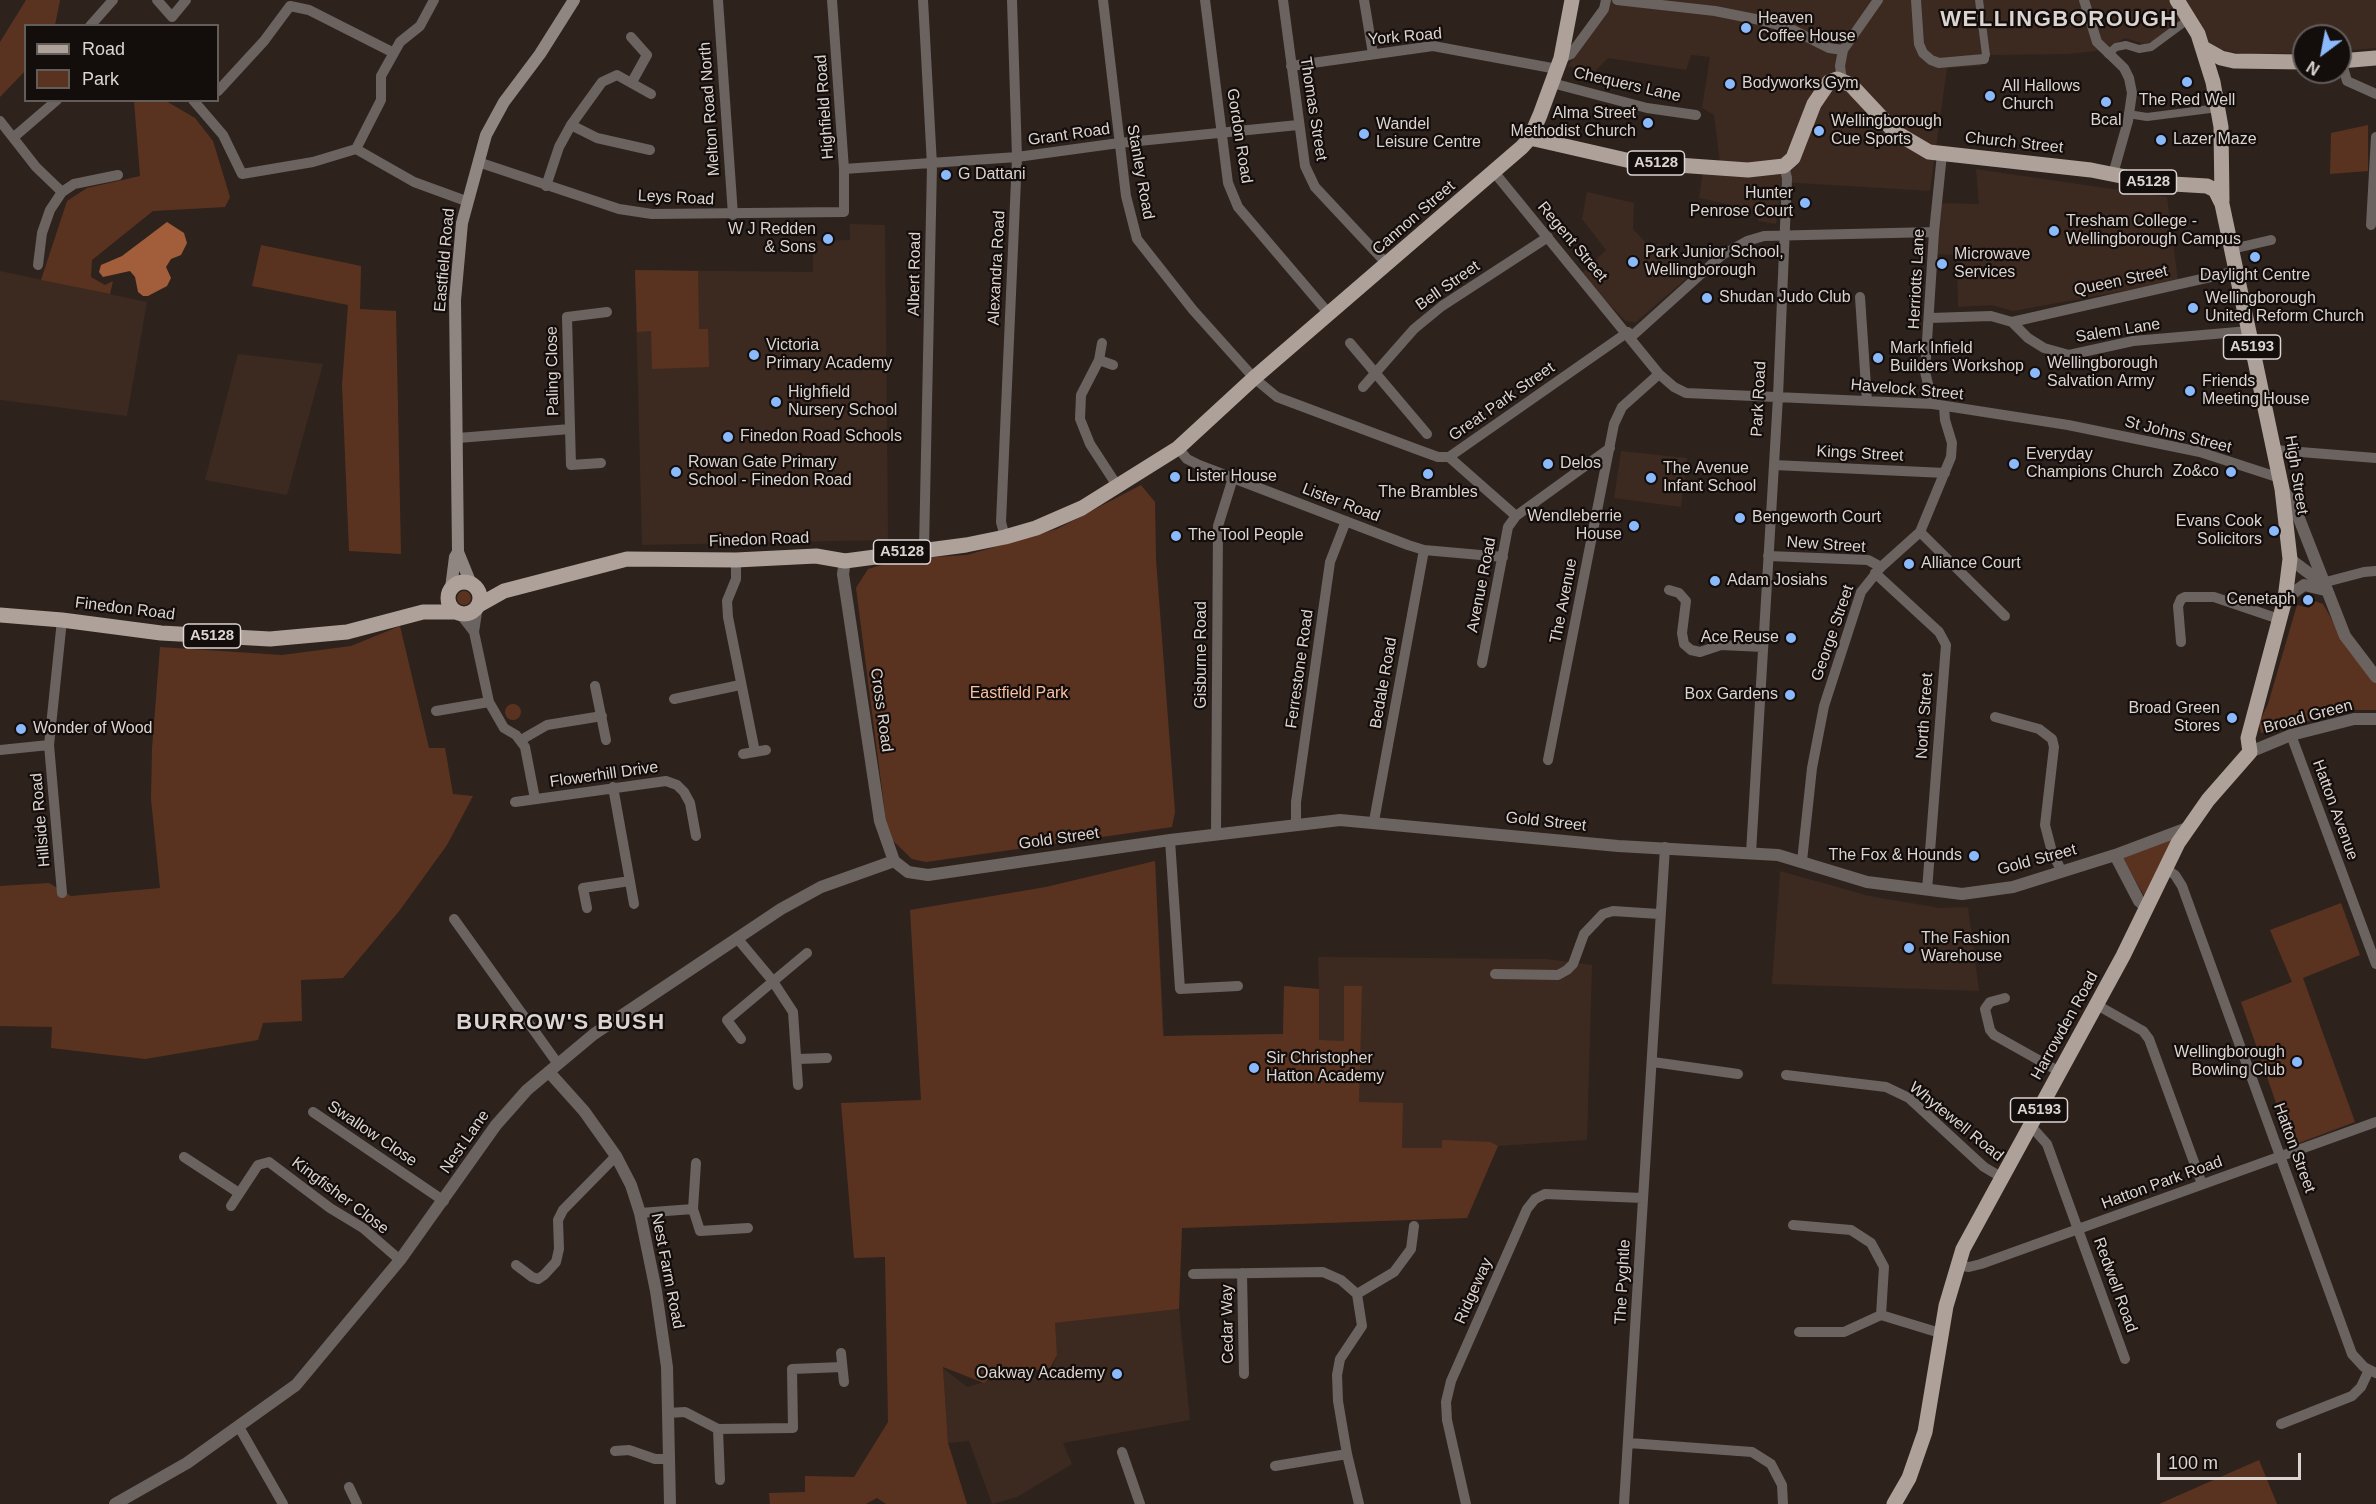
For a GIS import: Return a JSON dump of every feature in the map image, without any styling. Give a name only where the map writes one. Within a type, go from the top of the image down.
[{"type":"main road","name":"Eastfield Road","points":[[474,585],[458,552],[455,300],[466,201],[486,135],[504,102],[540,54],[574,0]]},
{"type":"main road","name":"Cannon Street","points":[[1254,378],[1388,265],[1530,138],[1557,70],[1572,0]]},
{"type":"main road","name":"A5193","points":[[2177,0],[2190,19],[2205,49],[2218,108]]},
{"type":"main road","points":[[2205,49],[2221,58],[2234,61],[2292,62]]},
{"type":"main road","points":[[2352,60],[2376,58]]},
{"type":"main road","points":[[2213,82],[2221,67],[2234,61]]},
{"type":"main road","points":[[1784,166],[1793,158],[1814,104],[1829,82],[1842,80]]},
{"type":"main road","name":"Church Street","points":[[1842,80],[1906,140],[1929,152],[2014,160],[2113,174],[2156,183],[2207,186]]},
{"type":"main road","name":"High Street","points":[[2218,108],[2222,204],[2281,484],[2290,559],[2285,599],[2248,738],[2250,752]]},
{"type":"main road","name":"A5128","points":[[1530,138],[1635,162],[1748,170],[1784,166]]},
{"type":"main road","points":[[2207,186],[2217,176],[2221,165]]},
{"type":"main road","name":"High Street","points":[[2207,186],[2215,190],[2222,204]]},
{"type":"main road","name":"Finedon Road","points":[[478,606],[504,591],[627,559],[736,560],[816,556],[845,561],[966,545],[1036,528],[1082,508],[1178,448],[1254,378]]},
{"type":"main road","name":"Eastfield Road","points":[[450,589],[455,557],[458,552]]},
{"type":"main road","points":[[462,582],[474,585],[480,595],[478,606],[470,613],[458,613],[449,605],[450,589],[462,582]]},
{"type":"main road","name":"Finedon Road","points":[[474,585],[504,591]]},
{"type":"main road","name":"Finedon Road","points":[[423,612],[450,589]]},
{"type":"main road","name":"Finedon Road","points":[[0,615],[62,620],[160,633],[270,639],[347,632],[423,612],[458,613]]},
{"type":"main road","name":"Harrowden Road","points":[[1894,1504],[1909,1478],[1925,1432],[1941,1333],[1957,1264],[2001,1177],[2097,1005],[2187,828],[2233,769],[2250,752]]},
{"type":"street","points":[[92,24],[112,0]]},
{"type":"street","points":[[157,0],[172,16],[186,0]]},
{"type":"street","points":[[205,104],[242,174],[313,162],[356,149],[381,100],[381,76],[400,42],[420,26],[434,0]]},
{"type":"street","name":"Melton Road North","points":[[718,0],[733,215]]},
{"type":"street","name":"Highfield Road","points":[[832,0],[844,169],[844,212]]},
{"type":"street","name":"Albert Road","points":[[923,0],[932,165],[924,549]]},
{"type":"street","name":"Alexandra Road","points":[[1005,537],[1001,522],[1017,157],[1012,0]]},
{"type":"street","name":"Stanley Road","points":[[1103,0],[1126,196],[1137,239],[1193,310],[1254,378]]},
{"type":"street","name":"Gordon Road","points":[[1205,0],[1228,183],[1238,207],[1330,315]]},
{"type":"street","name":"Thomas Street","points":[[1283,0],[1305,166],[1315,187],[1388,265]]},
{"type":"street","points":[[1364,0],[1373,54]]},
{"type":"street","name":"Cannon Street","points":[[1557,70],[1604,9],[1606,0]]},
{"type":"street","points":[[1617,0],[1715,11],[1760,20],[1790,28],[1829,48],[1843,50]]},
{"type":"street","points":[[1842,80],[1840,66],[1843,50],[1878,0]]},
{"type":"street","points":[[1916,0],[1919,44],[1923,53],[1939,63],[1984,58],[1986,55],[1979,0]]},
{"type":"street","points":[[2084,0],[2097,42],[2124,68],[2132,93],[2113,174]]},
{"type":"street","points":[[219,90],[264,41],[289,3],[312,5],[394,53]]},
{"type":"street","points":[[2108,54],[2116,47],[2126,45],[2139,49],[2151,47],[2190,19]]},
{"type":"street","points":[[631,37],[647,55],[632,82]]},
{"type":"street","name":"York Road","points":[[1291,66],[1447,46],[1557,70]]},
{"type":"street","name":"Chequers Lane","points":[[1557,70],[1647,108],[1696,115]]},
{"type":"street","points":[[546,186],[559,147],[571,124],[602,82],[617,75],[651,94]]},
{"type":"street","points":[[2352,83],[2376,93]]},
{"type":"street","points":[[14,137],[55,102]]},
{"type":"street","points":[[2128,114],[2146,117],[2218,108]]},
{"type":"street","points":[[0,121],[36,167],[62,192]]},
{"type":"street","points":[[571,124],[597,138],[650,150]]},
{"type":"street","name":"Grant Road","points":[[844,169],[932,165],[1017,157],[1119,142],[1222,134],[1298,124]]},
{"type":"street","points":[[2371,225],[2376,137]]},
{"type":"street","points":[[356,149],[414,182],[466,201]]},
{"type":"street","name":"Herriotts Lane","points":[[1939,405],[1925,372],[1934,232],[1942,154]]},
{"type":"street","name":"Leys Road","points":[[478,162],[619,209],[641,213],[733,215],[844,212]]},
{"type":"street","name":"Park Road","points":[[1751,853],[1778,398],[1787,178],[1784,166]]},
{"type":"street","name":"Regent Street","points":[[1494,172],[1630,334],[1659,374]]},
{"type":"street","points":[[38,265],[42,233],[50,210],[62,192],[74,184],[118,175]]},
{"type":"street","name":"Great Park Street","points":[[1254,378],[1277,397],[1416,450],[1438,457],[1449,457],[1630,334],[1722,255],[1747,241],[1764,236],[1934,232]]},
{"type":"street","name":"Bell Street","points":[[1363,387],[1414,329],[1442,306],[1548,237]]},
{"type":"street","points":[[2232,249],[2271,240]]},
{"type":"street","name":"Queen Street","points":[[2012,322],[2236,271]]},
{"type":"street","points":[[1860,297],[1868,401]]},
{"type":"street","name":"Paling Close","points":[[601,463],[571,465],[567,317],[607,312]]},
{"type":"street","points":[[1930,318],[1991,316],[2012,322]]},
{"type":"street","name":"Salem Lane","points":[[2012,322],[2028,338],[2044,348],[2069,355],[2133,341],[2249,332]]},
{"type":"street","points":[[1350,343],[1427,434]]},
{"type":"street","points":[[1102,344],[1100,360],[1081,395],[1080,419],[1090,444],[1118,487]]},
{"type":"street","points":[[1100,360],[1113,365]]},
{"type":"street","name":"Havelock Street","points":[[1659,374],[1674,387],[1686,393],[1939,405],[2068,425]]},
{"type":"street","name":"The Avenue","points":[[1548,760],[1614,424],[1622,407],[1659,374]]},
{"type":"street","name":"George Street","points":[[1802,861],[1812,768],[1824,706],[1861,592],[1878,570],[1920,531],[1951,457],[1952,443],[1939,405]]},
{"type":"street","name":"St Johns Street","points":[[2068,425],[2200,453],[2281,484]]},
{"type":"street","name":"Paling Close","points":[[458,438],[570,429]]},
{"type":"street","name":"Lister Road","points":[[1178,448],[1188,459],[1233,478],[1424,550],[1503,557]]},
{"type":"street","points":[[1449,457],[1516,516],[1610,448]]},
{"type":"street","points":[[2274,450],[2376,458]]},
{"type":"street","name":"Kings Street","points":[[1774,465],[1945,473]]},
{"type":"street","name":"Gisburne Road","points":[[1216,834],[1218,526],[1233,478]]},
{"type":"street","points":[[2281,484],[2293,503],[2345,636],[2376,677]]},
{"type":"street","name":"Avenue Road","points":[[1482,663],[1508,527],[1516,516]]},
{"type":"street","name":"Ferrestone Road","points":[[1296,824],[1296,802],[1330,562],[1346,521]]},
{"type":"street","points":[[1920,531],[2005,616]]},
{"type":"street","name":"Bedale Road","points":[[1374,822],[1424,550]]},
{"type":"street","name":"New Street","points":[[1768,556],[1868,560],[1878,570]]},
{"type":"street","points":[[2290,559],[2324,587]]},
{"type":"street","points":[[736,560],[736,579],[728,601],[728,617],[740,685],[761,751],[743,754]]},
{"type":"street","name":"Cross Road","points":[[845,561],[843,574],[880,821],[894,861]]},
{"type":"street","name":"North Street","points":[[1878,570],[1939,632],[1946,645],[1927,890]]},
{"type":"street","points":[[2285,599],[2304,585],[2324,587],[2364,572],[2376,571]]},
{"type":"street","points":[[1669,590],[1679,594],[1686,601],[1682,633],[1684,644],[1691,650],[1700,652],[1721,645],[1763,647]]},
{"type":"street","points":[[2181,642],[2178,606],[2181,599],[2186,597],[2214,597],[2278,619]]},
{"type":"street","points":[[478,606],[474,632],[489,702],[504,728],[521,740],[525,747],[535,799]]},
{"type":"street","points":[[458,613],[474,632]]},
{"type":"street","name":"Hillside Road","points":[[62,620],[49,745],[62,893]]},
{"type":"street","points":[[674,699],[740,685]]},
{"type":"street","points":[[595,686],[606,740]]},
{"type":"street","points":[[436,711],[489,702]]},
{"type":"street","points":[[521,740],[547,725],[602,716]]},
{"type":"street","points":[[1995,717],[2039,729],[2052,739],[2054,747],[2045,825],[2052,852],[2062,872]]},
{"type":"street","name":"Broad Green","points":[[2250,752],[2291,735],[2354,719],[2376,719]]},
{"type":"street","name":"Hatton Avenue","points":[[2291,735],[2376,963]]},
{"type":"street","points":[[0,750],[49,745]]},
{"type":"street","name":"Flowerhill Drive","points":[[515,802],[666,781],[677,785],[690,803],[696,836]]},
{"type":"street","points":[[613,787],[634,904]]},
{"type":"street","name":"Gold Street","points":[[894,861],[908,872],[928,875],[1170,840],[1340,820],[1600,844],[1751,853],[1802,861],[1868,882],[1962,894],[2013,887],[2115,855],[2187,828]]},
{"type":"street","points":[[1170,840],[1180,989],[1238,986]]},
{"type":"street","name":"The Pyghtle","points":[[1624,1504],[1653,1062],[1659,914],[1665,847]]},
{"type":"street","points":[[2115,855],[2139,901],[2147,908]]},
{"type":"street","name":"Nest Lane","points":[[115,1504],[187,1462],[296,1385],[400,1260],[444,1202],[496,1125],[527,1090],[553,1068],[630,1007],[781,909],[821,888],[894,861]]},
{"type":"street","name":"Hatton Street","points":[[2165,868],[2175,875],[2182,886],[2352,1354],[2372,1372]]},
{"type":"street","points":[[586,908],[583,888],[630,881]]},
{"type":"street","points":[[1495,974],[1558,975],[1568,970],[1584,934],[1603,914],[1613,911],[1659,914]]},
{"type":"street","points":[[454,919],[553,1068]]},
{"type":"street","points":[[737,938],[772,980],[794,1014],[798,1085]]},
{"type":"street","points":[[741,1039],[727,1020],[807,953]]},
{"type":"street","points":[[2005,998],[1990,1002],[1985,1009],[1989,1030],[2060,1072]]},
{"type":"street","points":[[2097,1005],[2143,1031],[2149,1039],[2202,1184]]},
{"type":"street","points":[[798,1059],[827,1058]]},
{"type":"street","points":[[1653,1062],[1738,1074]]},
{"type":"street","name":"Nest Farm Road","points":[[553,1068],[616,1156],[631,1185],[640,1213],[663,1336],[670,1504]]},
{"type":"street","name":"Whytewell Road","points":[[1786,1076],[1886,1087],[1894,1090],[1909,1098],[1984,1167],[2001,1177]]},
{"type":"street","name":"Swallow Close","points":[[313,1112],[444,1202]]},
{"type":"street","name":"Hatton Park Road","points":[[1957,1264],[1974,1266],[2376,1122]]},
{"type":"street","name":"Redwell Road","points":[[2030,1125],[2047,1144],[2125,1359]]},
{"type":"street","points":[[184,1156],[239,1193]]},
{"type":"street","points":[[516,1265],[538,1279],[556,1262],[559,1249],[558,1220],[563,1210],[616,1156]]},
{"type":"street","name":"Kingfisher Close","points":[[231,1206],[258,1165],[269,1162],[330,1208],[363,1228],[400,1260]]},
{"type":"street","points":[[696,1163],[693,1209],[700,1231],[748,1228]]},
{"type":"street","name":"Ridgeway","points":[[1466,1504],[1447,1420],[1446,1402],[1451,1381],[1527,1209],[1536,1199],[1545,1194],[1643,1198]]},
{"type":"street","points":[[640,1213],[693,1209]]},
{"type":"street","points":[[1793,1225],[1851,1230],[1870,1243],[1884,1267],[1881,1315]]},
{"type":"street","points":[[1359,1504],[1338,1401],[1337,1375],[1340,1359],[1362,1326],[1357,1294],[1394,1272],[1411,1249],[1414,1226]]},
{"type":"street","name":"Cedar Way","points":[[1193,1274],[1323,1272],[1341,1280],[1357,1294]]},
{"type":"street","name":"Cedar Way","points":[[1242,1273],[1244,1374]]},
{"type":"street","points":[[1799,1332],[1844,1332],[1881,1315],[1941,1333]]},
{"type":"street","points":[[841,1353],[844,1382]]},
{"type":"street","points":[[668,1413],[685,1412],[718,1429],[793,1428],[792,1369],[842,1367]]},
{"type":"street","points":[[2281,1424],[2352,1396],[2372,1372]]},
{"type":"street","points":[[239,1427],[282,1504]]},
{"type":"street","points":[[718,1429],[720,1480]]},
{"type":"street","points":[[1629,1443],[1752,1452],[1771,1464],[1782,1485],[1783,1504]]},
{"type":"street","points":[[615,1451],[629,1450],[655,1459],[668,1459]]},
{"type":"street","points":[[1122,1452],[1140,1504]]},
{"type":"street","points":[[1275,1466],[1347,1454]]},
{"type":"street","points":[[349,1487],[357,1504]]},
{"type":"shaded area","points":[[1611,0],[2376,0],[2376,48],[2352,50],[2352,24],[2292,24],[2292,53],[2243,54],[2214,48],[2205,41],[2190,17],[2157,40],[2144,44],[2125,38],[2096,51],[2067,54],[1986,55],[1981,66],[1947,68],[1930,191],[1781,182],[1776,224],[1758,221],[1755,210],[1699,198],[1703,171],[1721,170],[1714,115],[1702,108],[1710,57],[1691,55],[1686,70],[1608,58],[1592,74],[1568,66],[1609,10]]},
{"type":"shaded area","name":"Tresham College - Wellingborough Campus","points":[[1976,169],[2167,197],[2178,281],[2013,311],[1991,305],[1958,307],[1957,255],[1935,254],[1939,203],[1979,204]]},
{"type":"shaded area","name":"Park Junior School, Wellingborough","points":[[1587,192],[1634,203],[1633,229],[1649,246],[1660,244],[1686,279],[1636,322],[1626,321],[1580,275],[1606,250],[1582,219]]},
{"type":"shaded area","points":[[167,222],[184,233],[187,243],[181,255],[171,259],[166,267],[171,278],[167,286],[148,296],[143,296],[138,292],[135,277],[130,271],[103,277],[99,272],[101,265],[122,256]]},
{"type":"shaded area","name":"Finedon Road Schools","points":[[850,224],[885,225],[888,540],[642,545],[635,270],[813,272],[813,241],[850,240]]},
{"type":"shaded area","points":[[0,271],[147,302],[127,416],[0,400]]},
{"type":"shaded area","points":[[238,354],[323,364],[287,495],[205,480]]},
{"type":"shaded area","name":"The Avenue Infant School","points":[[1621,451],[1687,458],[1681,507],[1614,498]]},
{"type":"shaded area","name":"Sir Christopher Hatton Academy","points":[[1155,861],[1164,1036],[1283,1034],[1284,986],[1319,989],[1318,957],[1547,959],[1592,965],[1587,1140],[1498,1146],[1467,1218],[1173,1228],[910,910],[1046,887]]},
{"type":"shaded area","points":[[1780,871],[1869,896],[1940,908],[1968,907],[1979,991],[1772,984]]},
{"type":"shaded area","points":[[1179,1309],[1190,1420],[1063,1443],[1072,1464],[1017,1497],[992,1504],[969,1441],[948,1443],[943,1368],[967,1387],[1017,1373],[1047,1381],[1057,1355],[1054,1323]]},
{"type":"green space","points":[[26,0],[60,0],[55,24],[24,24],[24,72],[0,97],[0,42]]},
{"type":"green space","points":[[134,102],[168,102],[195,118],[213,141],[230,197],[225,207],[153,211],[92,260],[91,277],[105,285],[113,281],[110,294],[41,280],[67,201],[87,188],[140,176]]},
{"type":"green space","points":[[2368,125],[2368,171],[2330,174],[2331,133]]},
{"type":"green space","points":[[261,245],[361,266],[360,309],[396,311],[401,554],[349,551],[342,385],[348,305],[252,286]]},
{"type":"green space","points":[[635,270],[698,271],[699,329],[708,329],[709,367],[652,369],[651,331],[637,332]]},
{"type":"green space","name":"Eastfield Park","points":[[1141,485],[1155,502],[1156,559],[1175,812],[1172,827],[926,862],[912,859],[888,836],[856,588],[868,569],[902,559],[967,555],[1057,529]]},
{"type":"green space","points":[[461,591],[467,591],[471,598],[467,605],[461,605],[457,601],[457,595]]},
{"type":"green space","points":[[2314,601],[2323,604],[2345,643],[2376,683],[2376,710],[2352,710],[2261,733],[2259,723],[2268,704],[2297,605],[2309,608]]},
{"type":"green space","points":[[400,626],[429,748],[445,748],[453,794],[473,796],[447,845],[400,910],[343,978],[301,980],[302,1021],[263,1023],[258,1040],[145,1059],[51,1048],[52,1027],[0,1026],[0,886],[49,883],[71,896],[160,888],[151,799],[152,749],[160,647],[282,655],[351,646]]},
{"type":"green space","points":[[513,704],[521,712],[513,720],[505,712]]},
{"type":"green space","points":[[2178,835],[2146,899],[2122,857]]},
{"type":"green space","name":"Sir Christopher Hatton Academy","points":[[1155,861],[1163,1036],[1283,1034],[1284,986],[1319,989],[1319,1040],[1344,1041],[1344,986],[1362,986],[1359,1102],[1403,1103],[1402,1148],[1442,1148],[1442,1140],[1490,1142],[1498,1146],[1467,1218],[1182,1228],[1179,1309],[1055,1323],[1057,1355],[1050,1368],[992,1377],[984,1383],[943,1367],[948,1443],[967,1504],[886,1504],[877,1498],[866,1504],[770,1504],[769,1493],[805,1492],[805,1476],[854,1477],[888,1422],[885,1257],[854,1258],[841,1103],[921,1100],[910,910],[1046,887]]},
{"type":"green space","name":"Wellingborough Bowling Club","points":[[2341,903],[2360,955],[2303,978],[2355,1122],[2291,1146],[2241,1002],[2292,982],[2270,930]]},
{"type":"green space","points":[[2259,1460],[2277,1504],[2159,1504]]},
{"type":"place","name":"Heaven Coffee House","points":[[1746,28]]},
{"type":"place","name":"The Red Well","points":[[2187,82]]},
{"type":"place","name":"Bodyworks Gym","points":[[1730,84]]},
{"type":"place","name":"All Hallows Church","points":[[1990,96]]},
{"type":"place","name":"Bcal","points":[[2106,102]]},
{"type":"place","name":"Alma Street Methodist Church","points":[[1648,123]]},
{"type":"place","name":"Wellingborough Cue Sports","points":[[1819,131]]},
{"type":"place","name":"Wandel Leisure Centre","points":[[1364,134]]},
{"type":"place","name":"Lazer Maze","points":[[2161,140]]},
{"type":"place","name":"G Dattani","points":[[946,175]]},
{"type":"place","name":"Hunter Penrose Court","points":[[1805,203]]},
{"type":"place","name":"Tresham College - Wellingborough Campus","points":[[2054,231]]},
{"type":"place","name":"W J Redden & Sons","points":[[828,239]]},
{"type":"place","name":"Daylight Centre","points":[[2255,257]]},
{"type":"place","name":"Park Junior School, Wellingborough","points":[[1633,262]]},
{"type":"place","name":"Microwave Services","points":[[1942,264]]},
{"type":"place","name":"Shudan Judo Club","points":[[1707,298]]},
{"type":"place","name":"Wellingborough United Reform Church","points":[[2193,308]]},
{"type":"place","name":"Victoria Primary Academy","points":[[754,355]]},
{"type":"place","name":"Mark Infield Builders Workshop","points":[[1878,358]]},
{"type":"place","name":"Wellingborough Salvation Army","points":[[2035,373]]},
{"type":"place","name":"Friends Meeting House","points":[[2190,391]]},
{"type":"place","name":"Highfield Nursery School","points":[[776,402]]},
{"type":"place","name":"Finedon Road Schools","points":[[728,437]]},
{"type":"place","name":"Delos","points":[[1548,464]]},
{"type":"place","name":"Everyday Champions Church","points":[[2014,464]]},
{"type":"place","name":"Rowan Gate Primary School - Finedon Road","points":[[676,472]]},
{"type":"place","name":"Zo&co","points":[[2231,472]]},
{"type":"place","name":"The Brambles","points":[[1428,474]]},
{"type":"place","name":"Lister House","points":[[1175,477]]},
{"type":"place","name":"The Avenue Infant School","points":[[1651,478]]},
{"type":"place","name":"Bengeworth Court","points":[[1740,518]]},
{"type":"place","name":"Wendleberrie House","points":[[1634,526]]},
{"type":"place","name":"Evans Cook Solicitors","points":[[2274,531]]},
{"type":"place","name":"The Tool People","points":[[1176,536]]},
{"type":"place","name":"Alliance Court","points":[[1909,564]]},
{"type":"place","name":"Adam Josiahs","points":[[1715,581]]},
{"type":"place","name":"Cenetaph","points":[[2308,600]]},
{"type":"place","name":"Ace Reuse","points":[[1791,638]]},
{"type":"place","name":"Box Gardens","points":[[1790,695]]},
{"type":"place","name":"Broad Green Stores","points":[[2232,718]]},
{"type":"place","name":"Wonder of Wood","points":[[21,729]]},
{"type":"place","name":"The Fox & Hounds","points":[[1974,856]]},
{"type":"place","name":"The Fashion Warehouse","points":[[1909,948]]},
{"type":"place","name":"Wellingborough Bowling Club","points":[[2297,1062]]},
{"type":"place","name":"Sir Christopher Hatton Academy","points":[[1254,1068]]},
{"type":"place","name":"Oakway Academy","points":[[1117,1374]]},
{"type":"district","name":"WELLINGBOROUGH","points":[[2059,20]]},
{"type":"district","name":"BURROW'S BUSH","points":[[561,1023]]}]
